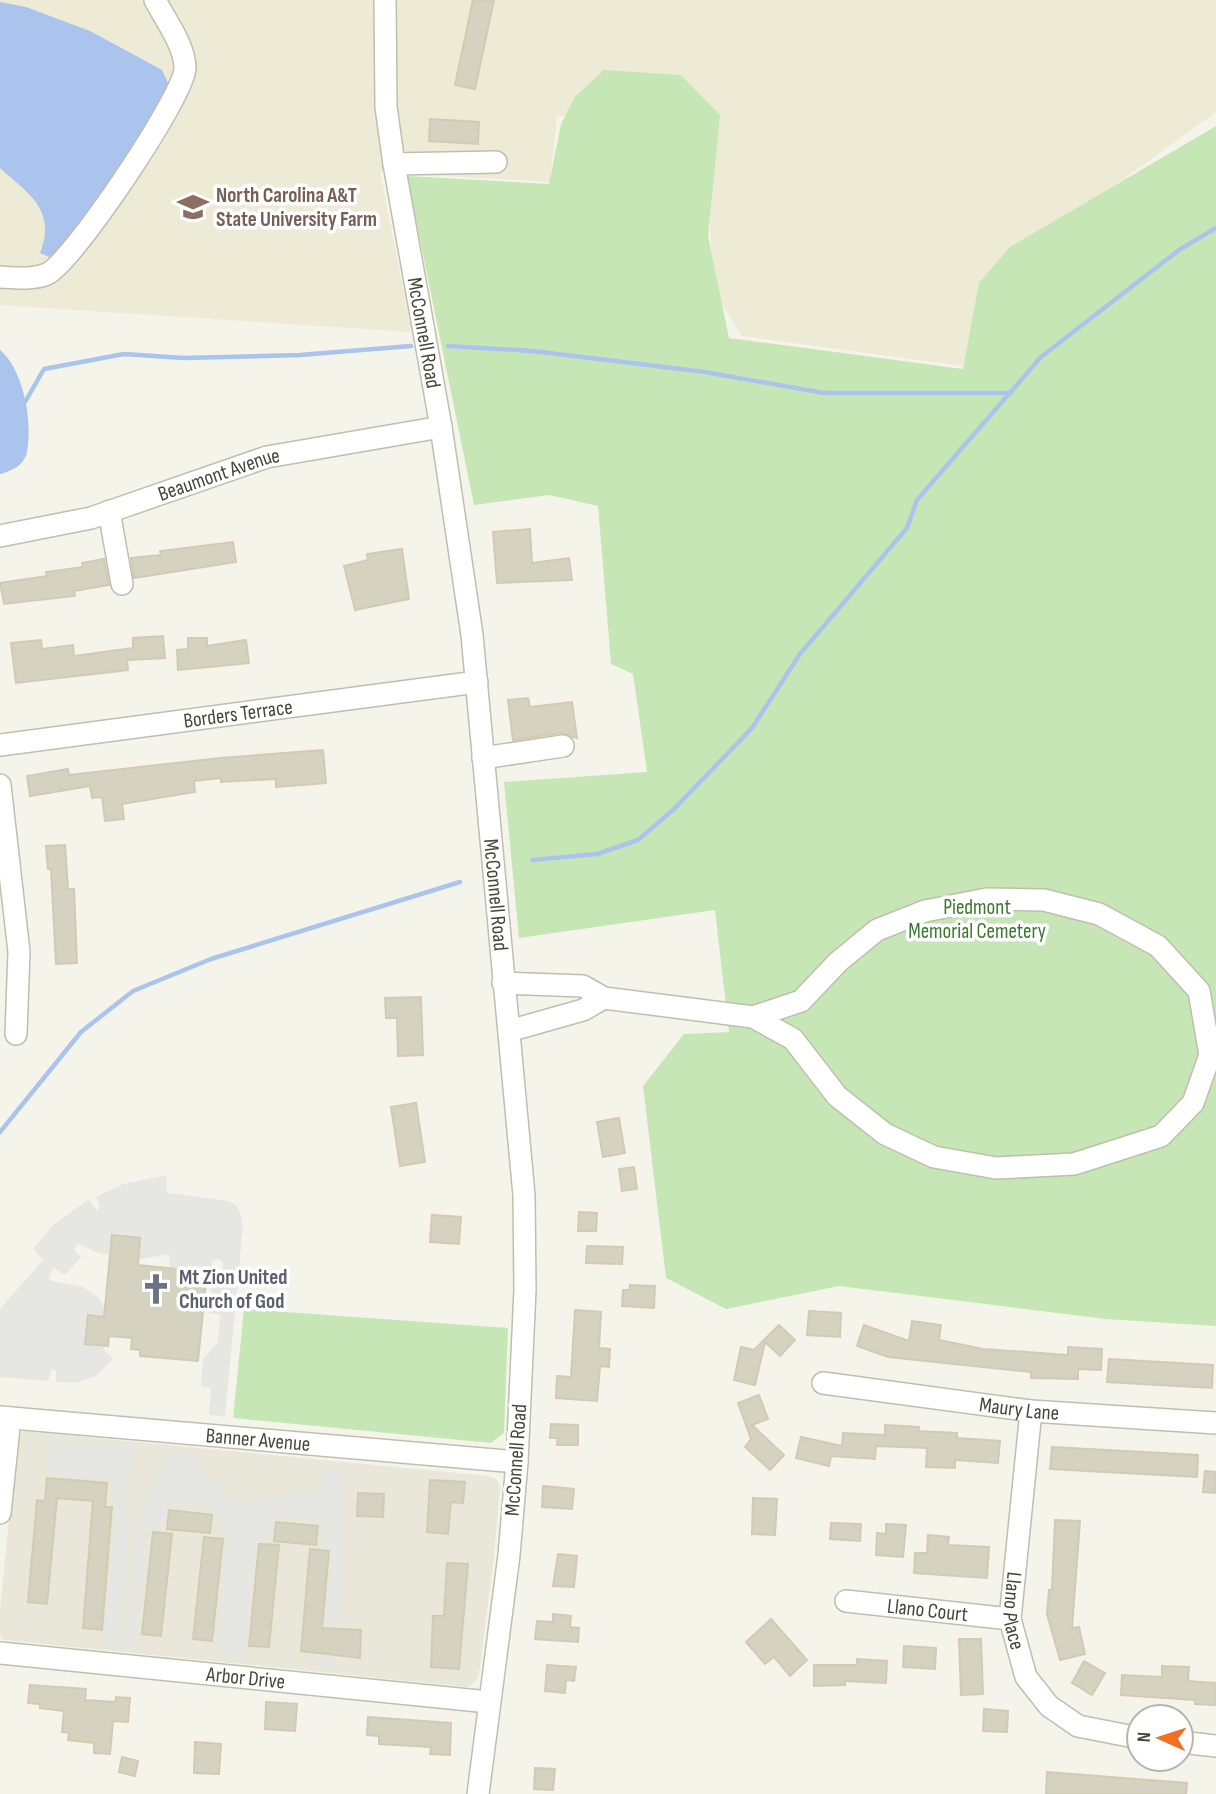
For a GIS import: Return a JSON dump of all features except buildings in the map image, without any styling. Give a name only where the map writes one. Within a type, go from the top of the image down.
[{"type":"street","points":[[0,277],[28,279],[50,273],[68,254],[135,162],[178,89],[185,71],[184,57],[155,0]]},
{"type":"street","name":"McConnell Road","points":[[385,0],[386,107],[458,532],[477,682],[519,1134],[526,1256],[517,1462],[509,1555],[478,1794]]},
{"type":"street","points":[[394,164],[496,162]]},
{"type":"street","name":"Beaumont Avenue","points":[[0,536],[108,511],[267,457],[441,427]]},
{"type":"street","points":[[108,511],[122,584]]},
{"type":"street","name":"Borders Terrace","points":[[0,746],[477,682]]},
{"type":"street","points":[[483,758],[563,746]]},
{"type":"street","points":[[0,785],[19,952],[16,1034]]},
{"type":"street","points":[[503,983],[583,986],[604,998],[753,1017],[793,1039],[837,1096],[885,1135],[934,1157],[996,1168],[1074,1164],[1161,1136],[1193,1103],[1210,1055],[1199,991],[1158,946],[1099,914],[1044,900],[987,899],[925,912],[877,930],[838,962],[801,1001],[753,1017]]},
{"type":"street","points":[[509,1031],[583,1010],[604,998]]},
{"type":"street","name":"Maury Lane","points":[[823,1383],[1031,1411],[1216,1423]]},
{"type":"street","name":"Llano Place","points":[[1031,1411],[1010,1619],[1026,1677],[1049,1706],[1078,1726],[1125,1735]]},
{"type":"street","points":[[0,1513],[5,1417]]},
{"type":"street","name":"Banner Avenue","points":[[5,1417],[517,1462]]},
{"type":"street","name":"Llano Court","points":[[846,1601],[1010,1619]]},
{"type":"street","name":"Arbor Drive","points":[[0,1653],[489,1702]]},
{"type":"street","points":[[1195,1744],[1216,1746]]},
{"type":"shaded area","name":"North Carolina A&T State University Farm","points":[[0,0],[1216,0],[1216,112],[1042,238],[998,371],[742,336],[714,291],[703,115],[557,116],[550,182],[380,172],[412,332],[0,305]]},
{"type":"shaded area","points":[[167,1175],[166,1189],[169,1193],[228,1201],[237,1206],[241,1215],[243,1226],[225,1416],[209,1415],[211,1388],[201,1386],[203,1359],[218,1342],[220,1315],[204,1312],[205,1302],[210,1302],[213,1274],[223,1273],[223,1262],[218,1259],[212,1261],[211,1270],[170,1267],[169,1254],[142,1259],[98,1253],[77,1243],[74,1250],[81,1257],[65,1275],[54,1268],[49,1277],[51,1281],[83,1287],[99,1298],[108,1313],[104,1350],[113,1359],[96,1376],[76,1383],[56,1382],[56,1371],[52,1369],[48,1381],[0,1377],[0,1309],[43,1260],[33,1249],[52,1226],[88,1200],[97,1211],[100,1206],[96,1197],[123,1184]]},
{"type":"shaded area","points":[[24,1431],[489,1476],[497,1480],[500,1487],[494,1556],[479,1674],[468,1687],[4,1640],[0,1636],[0,1611],[17,1437]]},
{"type":"shaded area","points":[[50,1442],[111,1447],[118,1443],[138,1444],[130,1468],[128,1550],[118,1647],[108,1645],[104,1629],[116,1503],[112,1479],[47,1473]]},
{"type":"shaded area","points":[[171,1453],[193,1454],[206,1480],[223,1484],[223,1496],[247,1502],[311,1492],[320,1488],[326,1466],[342,1467],[342,1575],[333,1669],[318,1668],[323,1654],[332,1549],[323,1545],[324,1529],[317,1520],[274,1516],[272,1540],[256,1539],[246,1647],[236,1658],[225,1657],[217,1640],[226,1541],[219,1518],[211,1510],[195,1503],[173,1501],[167,1507],[164,1529],[152,1528],[146,1549],[136,1651],[124,1649],[135,1542],[143,1503]]},
{"type":"green space","name":"Piedmont Memorial Cemetery","points":[[604,70],[681,75],[720,115],[708,236],[729,338],[963,369],[979,283],[1010,247],[1216,126],[1216,1326],[1106,1319],[839,1286],[726,1309],[666,1278],[643,1086],[684,1034],[729,1032],[715,910],[519,938],[504,782],[647,772],[633,674],[611,664],[598,506],[549,495],[474,505],[407,176],[549,184],[561,124],[575,97]]},
{"type":"green space","points":[[244,1309],[508,1328],[504,1433],[491,1443],[233,1418]]},
{"type":"water","points":[[0,2],[26,7],[90,31],[162,70],[169,85],[145,131],[116,175],[52,258],[40,253],[45,225],[37,204],[0,168]]},
{"type":"water","points":[[0,350],[15,370],[20,382],[27,411],[29,439],[26,456],[21,464],[0,474]]},
{"type":"waterway","points":[[532,860],[597,854],[638,840],[674,809],[752,728],[800,654],[907,528],[917,500],[1041,357],[1179,250],[1216,228]]},
{"type":"waterway","points":[[20,403],[25,402],[44,369],[124,354],[183,358],[300,355],[411,346]]},
{"type":"waterway","points":[[448,346],[533,351],[705,372],[824,393],[1011,393]]},
{"type":"waterway","points":[[0,1132],[81,1032],[133,991],[211,959],[460,882]]},
{"type":"place","name":"North Carolina A&T State University Farm","points":[[193,207]]},
{"type":"place","name":"Mt Zion United Church of God","points":[[156,1289]]}]
